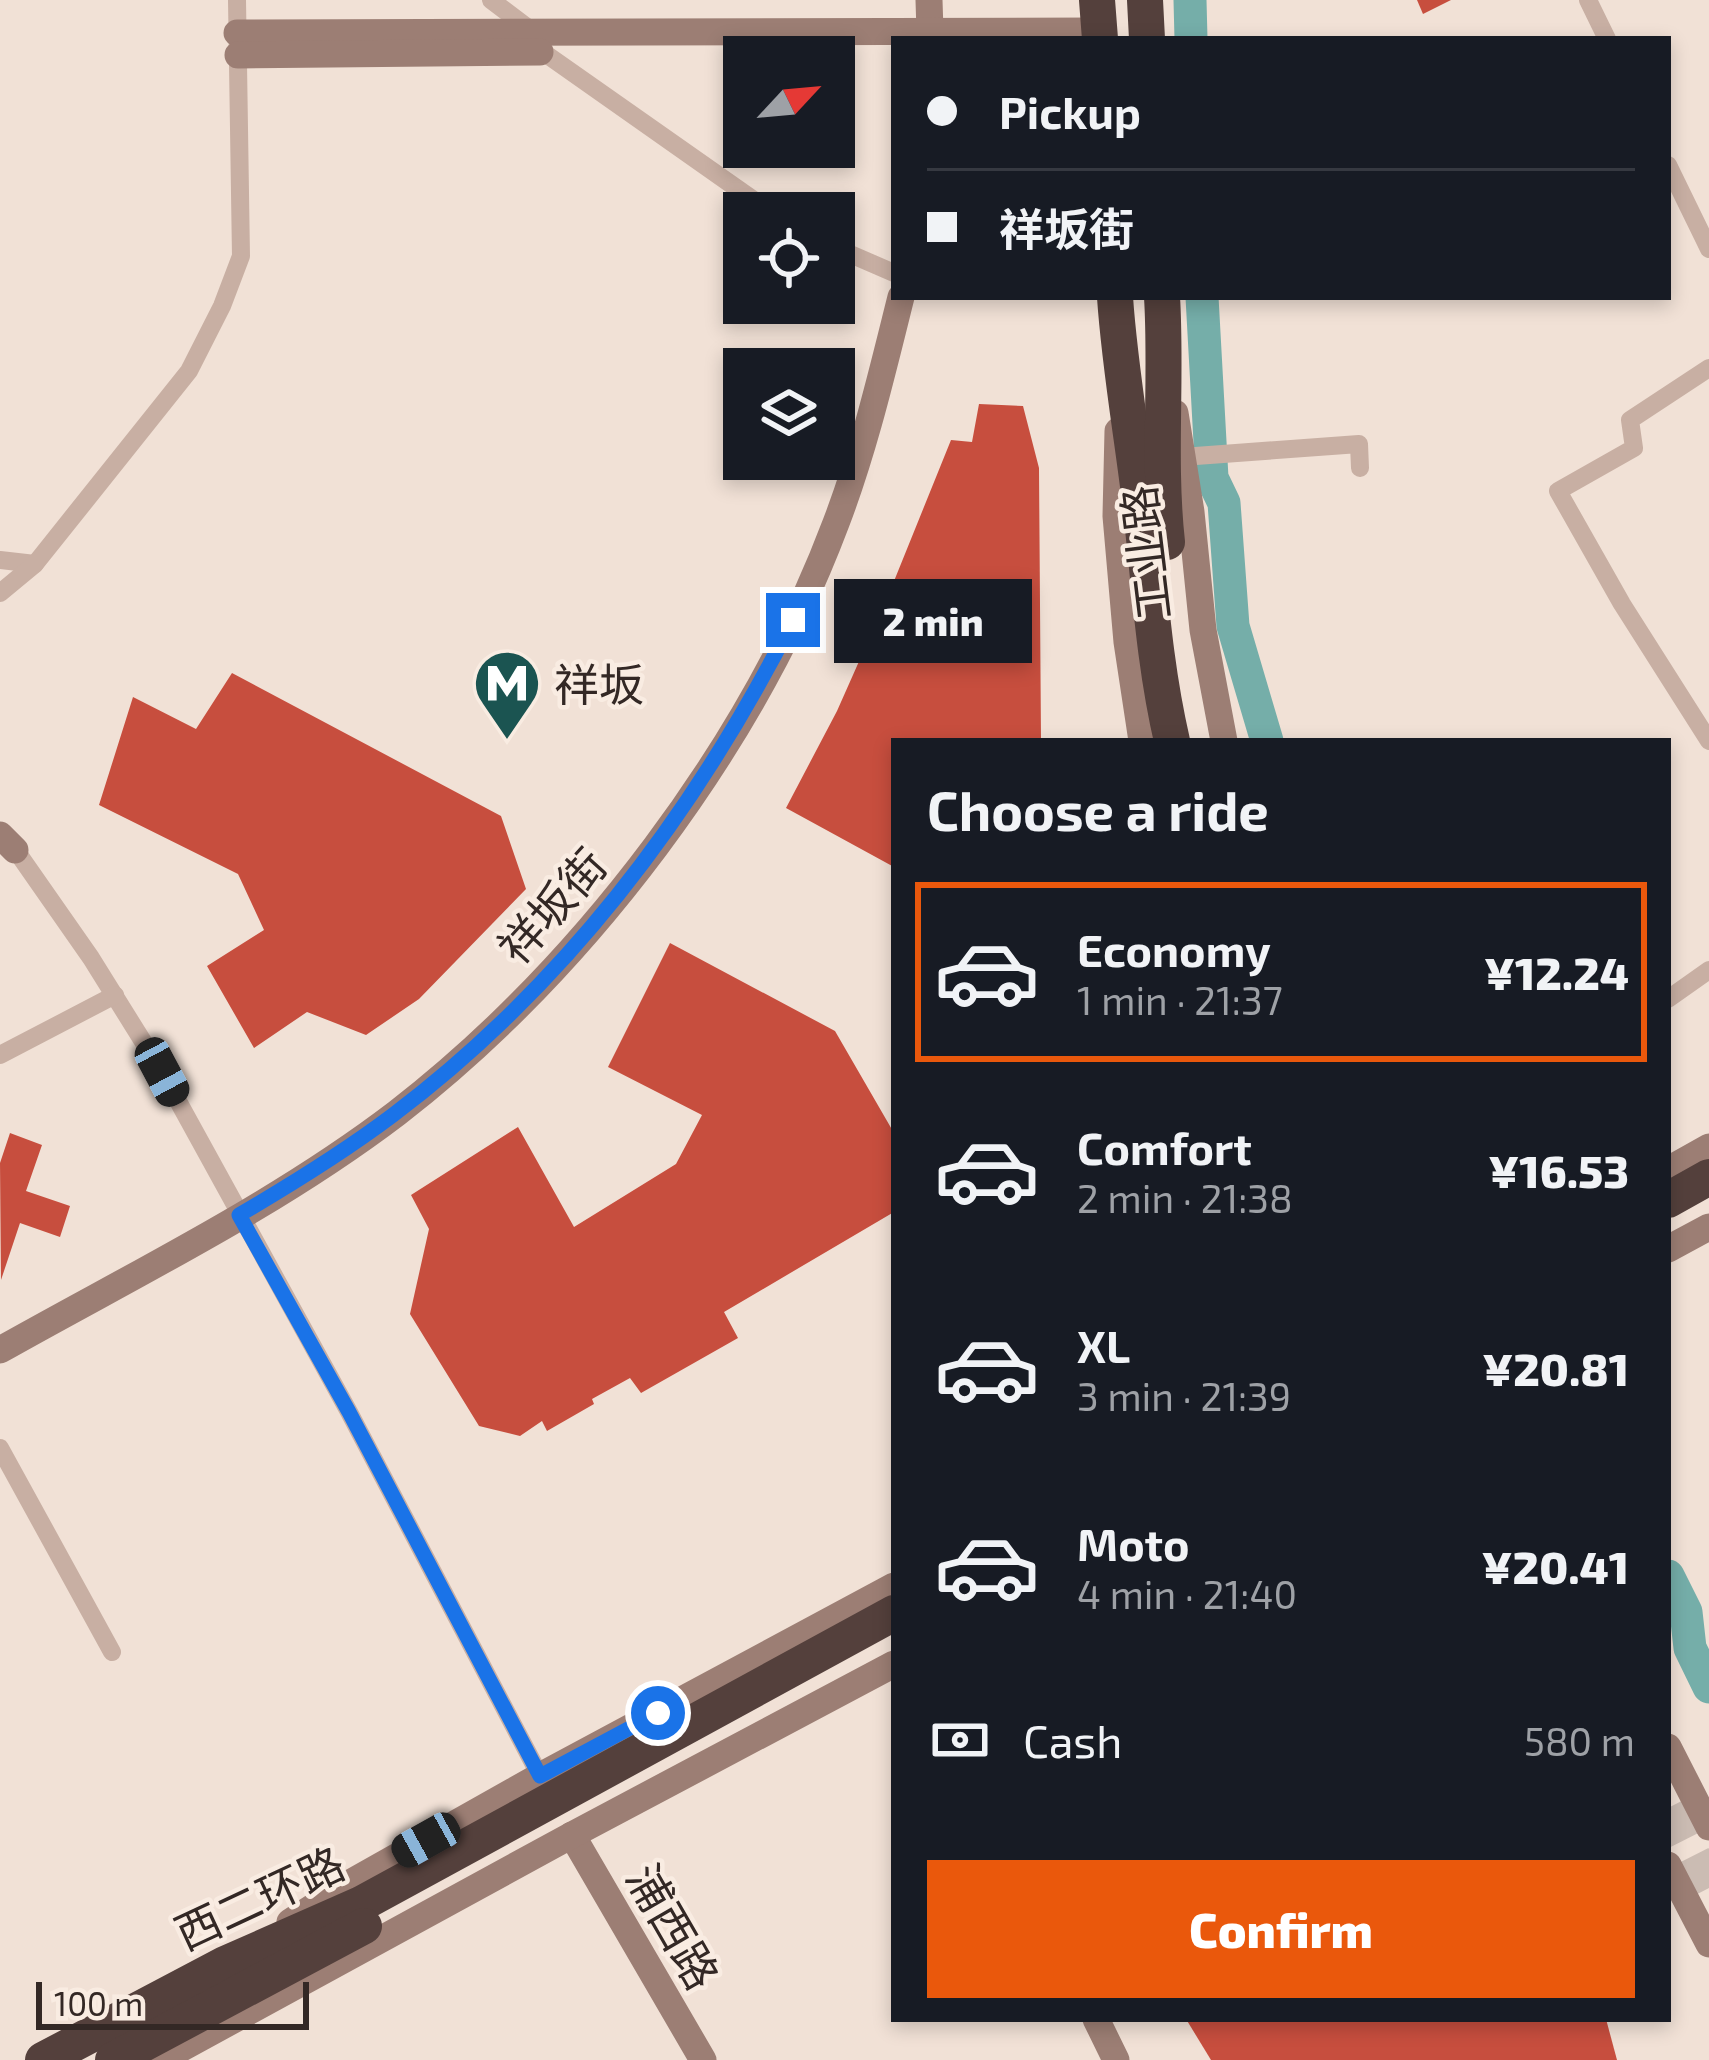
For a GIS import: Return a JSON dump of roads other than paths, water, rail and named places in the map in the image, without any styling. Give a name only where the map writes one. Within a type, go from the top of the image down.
[{"type":"highway","points":[[1145,0],[1147,36]]},
{"type":"highway","name":"工业路","points":[[1115,300],[1119,355],[1153,514]]},
{"type":"highway","name":"工业路","points":[[1153,514],[1166,353],[1162,300]]},
{"type":"highway","points":[[1153,514],[1154,637],[1171,738]]},
{"type":"highway","points":[[1153,514],[1196,738]]},
{"type":"highway","points":[[1671,1198],[1709,1177]]},
{"type":"highway","points":[[1671,1222],[1709,1201]]},
{"type":"highway","name":"西二环路","points":[[43,2060],[225,1964],[361,1904],[891,1613]]},
{"type":"highway","name":"西二环路","points":[[113,2060],[369,1923],[891,1613]]},
{"type":"main road","points":[[929,0],[930,32]]},
{"type":"main road","points":[[539,43],[1099,24]]},
{"type":"main road","points":[[238,44],[539,43],[891,50]]},
{"type":"main road","name":"祥坂街","points":[[0,1350],[239,1215],[368,1133],[449,1069],[561,961],[609,907],[666,835],[752,699],[820,563],[871,417],[900,300]]},
{"type":"main road","name":"工业路","points":[[1166,353],[1193,456],[1191,512],[1203,630],[1223,738]]},
{"type":"main road","name":"工业路","points":[[1119,355],[1116,516],[1142,738]]},
{"type":"main road","points":[[1671,1168],[1709,1147]]},
{"type":"main road","points":[[1671,1247],[1709,1227]]},
{"type":"main road","points":[[225,1964],[350,1882],[540,1776],[891,1613]]},
{"type":"main road","points":[[160,2060],[891,1666]]},
{"type":"main road","points":[[1671,1753],[1709,1827]]},
{"type":"main road","name":"浦西路","points":[[572,1835],[703,2060]]},
{"type":"main road","points":[[1671,1871],[1709,1944]]},
{"type":"main road","points":[[1097,2022],[1116,2060]]},
{"type":"street","points":[[0,593],[35,564],[189,371],[222,306],[241,256],[237,0]]},
{"type":"street","points":[[491,0],[539,43],[743,192]]},
{"type":"street","points":[[1588,0],[1606,36]]},
{"type":"street","points":[[1671,171],[1709,249]]},
{"type":"street","points":[[855,256],[891,272]]},
{"type":"street","points":[[1709,368],[1630,420],[1634,448],[1558,491],[1622,604],[1709,741]]},
{"type":"street","points":[[1193,456],[1359,444],[1360,468]]},
{"type":"street","points":[[0,560],[35,564]]},
{"type":"street","points":[[0,824],[162,1072],[349,1412],[540,1776]]},
{"type":"street","points":[[1671,997],[1709,970]]},
{"type":"street","points":[[0,1055],[115,995]]},
{"type":"street","points":[[0,1448],[112,1652]]},
{"type":"waterway","points":[[1190,0],[1191,36]]},
{"type":"waterway","points":[[1202,300],[1212,478],[1224,503],[1233,626],[1266,738]]},
{"type":"waterway","points":[[1671,1582],[1686,1612],[1690,1648],[1709,1687]]},
{"type":"tunnel","points":[[1671,1814],[1709,1889]]},
{"type":"place","name":"祥坂","points":[[507,742]]}]
